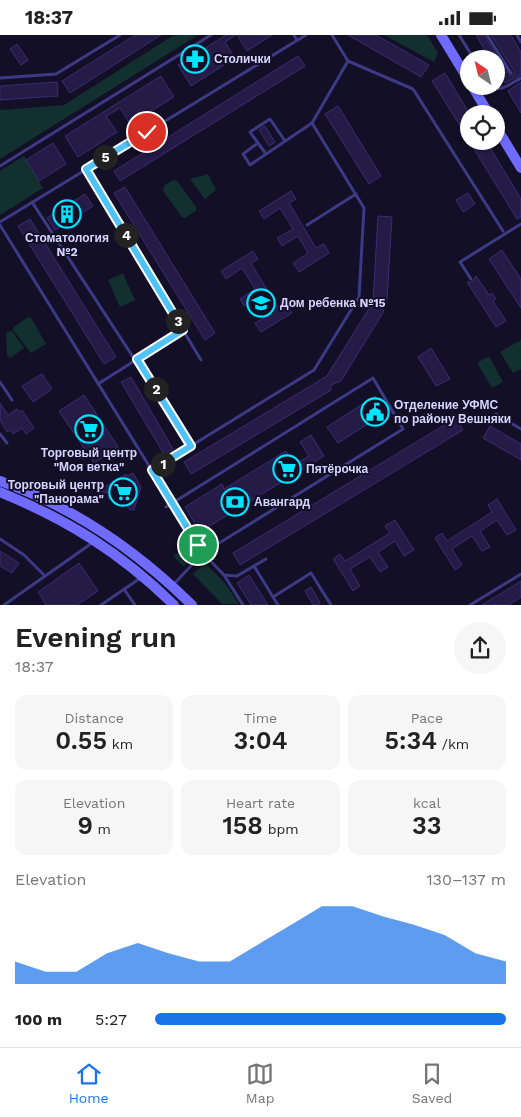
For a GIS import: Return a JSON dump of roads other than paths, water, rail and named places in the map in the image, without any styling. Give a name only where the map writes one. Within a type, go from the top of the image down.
[{"type":"main road","points":[[441,35],[460,66]]},
{"type":"main road","points":[[505,142],[521,168]]},
{"type":"main road","points":[[0,473],[16,487]]},
{"type":"main road","points":[[0,481],[47,500],[90,523],[131,551],[173,586],[192,605]]},
{"type":"main road","points":[[0,492],[42,509],[95,540],[143,577],[174,605]]},
{"type":"lane","points":[[0,79],[56,75],[120,35]]},
{"type":"lane","points":[[0,166],[211,35]]},
{"type":"lane","points":[[294,35],[298,40]]},
{"type":"lane","points":[[243,605],[224,575],[203,553],[0,223],[306,35]]},
{"type":"lane","points":[[332,35],[348,61],[413,89],[503,231]]},
{"type":"lane","points":[[459,35],[468,50]]},
{"type":"lane","points":[[487,35],[511,73]]},
{"type":"lane","points":[[517,35],[521,42]]},
{"type":"lane","points":[[258,143],[243,154],[250,165],[312,123],[348,61]]},
{"type":"lane","points":[[505,87],[521,78]]},
{"type":"lane","points":[[266,155],[250,132],[270,119],[285,141]]},
{"type":"lane","points":[[152,470],[314,371],[359,297],[364,208],[312,123]]},
{"type":"lane","points":[[86,169],[201,360]]},
{"type":"lane","points":[[308,225],[356,193]]},
{"type":"lane","points":[[32,202],[191,446]]},
{"type":"lane","points":[[471,279],[460,262],[521,224]]},
{"type":"lane","points":[[98,383],[183,330]]},
{"type":"lane","points":[[166,507],[373,378],[403,429],[203,553],[173,586]]},
{"type":"lane","points":[[0,382],[12,400]]},
{"type":"lane","points":[[496,414],[521,429]]},
{"type":"lane","points":[[0,434],[7,443]]},
{"type":"lane","points":[[0,539],[24,555],[45,576]]},
{"type":"lane","points":[[4,605],[95,540]]},
{"type":"lane","points":[[224,575],[237,576],[266,559]]},
{"type":"lane","points":[[254,566],[278,605]]},
{"type":"lane","points":[[273,597],[311,573],[331,605]]},
{"type":"lane","points":[[470,605],[521,574]]},
{"type":"lane","points":[[101,605],[143,577]]},
{"type":"lane","points":[[124,589],[135,605]]},
{"type":"place","name":"Столички","points":[[195,59]]},
{"type":"place","name":"Стоматология №2","points":[[67,214]]},
{"type":"place","name":"Дом ребенка №15","points":[[261,303]]},
{"type":"place","name":"Отделение УФМС по району Вешняки","points":[[375,412]]},
{"type":"place","name":"Торговый центр \"Моя ветка\"","points":[[89,429]]},
{"type":"place","name":"Пятёрочка","points":[[287,469]]},
{"type":"place","name":"Торговый центр \"Панорама\"","points":[[123,492]]},
{"type":"place","name":"Авангард","points":[[235,502]]}]
